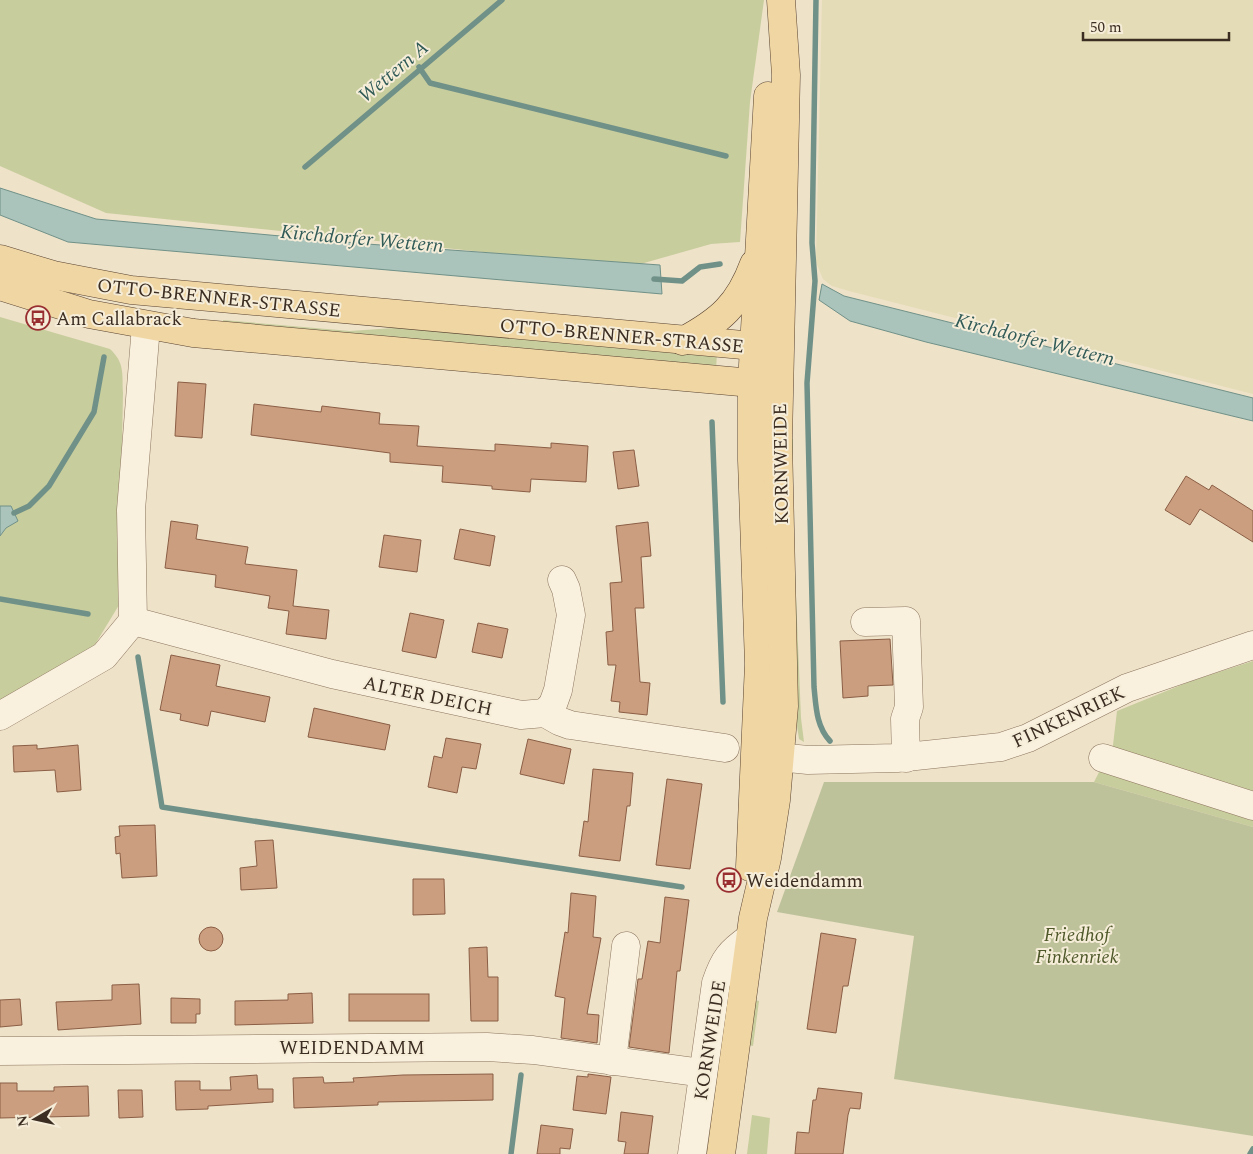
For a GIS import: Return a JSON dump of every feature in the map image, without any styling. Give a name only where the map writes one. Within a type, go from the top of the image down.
[{"type":"main road","name":"KORNWEIDE","points":[[769,756],[759,627],[752,460],[752,383],[769,76],[781,4]]},
{"type":"main road","name":"KORNWEIDE","points":[[721,1154],[751,928],[749,882],[769,756],[784,681],[778,441],[786,74],[781,4]]},
{"type":"main road","points":[[683,341],[712,325],[727,312],[748,279],[760,246]]},
{"type":"main road","name":"OTTO-BRENNER-STRASSE","points":[[0,259],[53,275],[101,286],[150,293],[754,346],[779,366],[766,377],[752,383],[202,334],[146,326],[81,312],[0,286]]},
{"type":"main road","points":[[146,326],[150,293]]},
{"type":"street","points":[[0,716],[104,656],[133,621],[131,510],[146,326]]},
{"type":"street","points":[[562,580],[566,589],[571,615],[558,690],[553,704],[545,713],[559,722],[570,725],[725,748]]},
{"type":"street","name":"ALTER DEICH","points":[[133,621],[342,676],[521,715],[545,713]]},
{"type":"street","points":[[865,622],[906,621],[909,707],[905,719],[906,758]]},
{"type":"street","name":"FINKENRIEK","points":[[769,756],[808,760],[906,758],[983,750],[1014,744],[1127,688],[1253,645]]},
{"type":"street","points":[[1103,758],[1253,806]]},
{"type":"street","name":"KORNWEIDE","points":[[692,1154],[716,983],[721,967],[751,928]]},
{"type":"street","points":[[612,1061],[626,946]]},
{"type":"street","name":"WEIDENDAMM","points":[[0,1050],[487,1047],[534,1050],[702,1073]]},
{"type":"shaded area","points":[[822,0],[1253,0],[1253,394],[849,291],[832,286],[823,279],[816,262]]},
{"type":"green space","points":[[0,0],[764,0],[750,102],[740,242],[711,244],[630,267],[106,213],[0,166]]},
{"type":"green space","points":[[0,317],[110,349],[120,364],[123,393],[119,605],[91,651],[0,706],[0,536],[6,528],[0,506]]},
{"type":"green space","points":[[223,320],[350,331],[408,327],[717,353],[716,370],[224,327]]},
{"type":"green space","points":[[789,439],[793,439],[793,522],[801,718],[804,742],[799,739],[796,719]]},
{"type":"green space","points":[[1253,661],[1253,827],[1094,782],[1113,745],[1117,711],[1191,681]]},
{"type":"green space","name":"Friedhof Finkenriek","points":[[824,782],[1094,782],[1253,827],[1253,1136],[894,1079],[914,936],[777,912]]},
{"type":"green space","points":[[754,1000],[759,1001],[753,1046],[748,1045]]},
{"type":"green space","points":[[752,1115],[770,1118],[767,1154],[747,1154]]},
{"type":"water","points":[[0,188],[96,219],[367,244],[660,265],[662,294],[68,242],[0,215]]},
{"type":"water","points":[[822,284],[844,296],[1253,398],[1253,421],[926,342],[850,321],[819,300]]},
{"type":"water","points":[[0,506],[11,506],[18,521],[6,528],[0,536]]},
{"type":"building","points":[[178,382],[206,384],[202,438],[175,436]]},
{"type":"building","points":[[254,404],[321,412],[322,406],[380,413],[379,424],[419,426],[417,446],[495,451],[495,444],[551,448],[551,443],[588,446],[586,482],[531,479],[530,492],[492,489],[492,486],[442,482],[443,466],[390,462],[390,453],[251,435]]},
{"type":"building","points":[[634,450],[639,486],[618,489],[613,452]]},
{"type":"building","points":[[1186,476],[1209,490],[1212,485],[1253,511],[1253,542],[1200,509],[1190,525],[1165,510]]},
{"type":"building","points":[[171,521],[198,525],[196,539],[248,547],[245,564],[297,570],[293,606],[329,610],[326,639],[286,634],[289,611],[268,608],[270,596],[215,587],[216,575],[165,568]]},
{"type":"building","points":[[648,522],[651,556],[641,557],[644,608],[635,608],[640,682],[650,683],[647,715],[619,712],[620,702],[611,701],[616,665],[608,665],[606,632],[613,631],[610,583],[622,582],[616,526]]},
{"type":"building","points":[[460,529],[495,536],[490,566],[454,559]]},
{"type":"building","points":[[384,535],[421,540],[417,572],[379,567]]},
{"type":"building","points":[[410,613],[444,620],[436,658],[402,651]]},
{"type":"building","points":[[478,623],[508,629],[502,658],[472,652]]},
{"type":"building","points":[[890,639],[893,685],[868,686],[868,696],[843,698],[840,641]]},
{"type":"building","points":[[171,655],[220,665],[216,686],[270,697],[265,722],[211,711],[208,726],[180,720],[181,714],[160,710]]},
{"type":"building","points":[[314,708],[390,725],[385,750],[308,737]]},
{"type":"building","points":[[446,738],[481,744],[476,769],[462,767],[457,793],[428,787],[434,756],[442,758]]},
{"type":"building","points":[[528,739],[571,749],[564,784],[520,774]]},
{"type":"building","points":[[37,745],[37,749],[78,745],[81,790],[57,792],[55,770],[14,772],[13,746]]},
{"type":"building","points":[[593,769],[633,773],[630,806],[627,806],[620,861],[579,856],[584,821],[588,822]]},
{"type":"building","points":[[667,779],[702,784],[690,869],[656,865]]},
{"type":"building","points":[[155,825],[157,876],[122,878],[120,853],[116,854],[115,837],[120,836],[119,826]]},
{"type":"building","points":[[273,840],[277,888],[241,890],[240,868],[257,866],[255,841]]},
{"type":"building","points":[[413,879],[444,879],[445,914],[413,915]]},
{"type":"building","points":[[571,893],[596,896],[593,937],[601,938],[587,1014],[599,1015],[597,1043],[561,1038],[565,998],[555,996],[565,932],[568,933]]},
{"type":"building","points":[[665,897],[689,900],[680,971],[677,971],[669,1053],[629,1047],[638,979],[642,979],[648,941],[660,943]]},
{"type":"building","points":[[211,927],[216,928],[222,934],[222,944],[216,950],[211,951],[206,950],[200,944],[199,939],[200,934],[206,928]]},
{"type":"building","points":[[821,933],[856,939],[848,986],[843,986],[836,1033],[807,1029]]},
{"type":"building","points":[[487,947],[488,977],[498,977],[498,1021],[471,1021],[469,948]]},
{"type":"building","points":[[139,984],[141,1024],[58,1030],[56,1002],[112,1000],[112,985]]},
{"type":"building","points":[[312,993],[313,1023],[235,1025],[235,1001],[288,1000],[288,994]]},
{"type":"building","points":[[349,994],[429,994],[429,1021],[349,1021]]},
{"type":"building","points":[[171,998],[200,999],[200,1014],[196,1014],[196,1023],[171,1023]]},
{"type":"building","points":[[20,999],[22,1025],[0,1027],[0,1000]]},
{"type":"building","points":[[493,1074],[493,1100],[378,1102],[378,1105],[294,1108],[293,1078],[323,1077],[324,1083],[354,1082],[353,1078],[403,1075]]},
{"type":"building","points":[[588,1074],[611,1077],[606,1114],[573,1110],[577,1076],[588,1077]]},
{"type":"building","points":[[257,1075],[258,1089],[273,1089],[273,1102],[208,1106],[208,1109],[176,1110],[175,1081],[200,1081],[200,1090],[231,1090],[230,1077]]},
{"type":"building","points":[[0,1083],[17,1083],[17,1091],[54,1091],[54,1087],[88,1086],[89,1116],[0,1118]]},
{"type":"building","points":[[818,1088],[862,1093],[860,1109],[850,1108],[843,1154],[795,1154],[797,1132],[809,1133],[813,1100],[816,1100]]},
{"type":"building","points":[[118,1090],[142,1090],[143,1117],[119,1118]]},
{"type":"building","points":[[621,1112],[653,1116],[648,1154],[624,1154],[626,1142],[618,1141]]},
{"type":"building","points":[[541,1125],[573,1129],[570,1149],[560,1148],[560,1154],[537,1154]]},
{"type":"waterway","name":"Wettern A","points":[[305,167],[502,0]]},
{"type":"waterway","points":[[816,0],[812,243],[815,281],[807,383],[814,687],[819,722],[830,741]]},
{"type":"waterway","points":[[419,67],[430,83],[726,156]]},
{"type":"waterway","name":"Kirchdorfer Wettern","points":[[654,279],[682,281],[700,267],[720,264]]},
{"type":"waterway","points":[[14,513],[29,506],[49,486],[94,412],[104,357]]},
{"type":"waterway","points":[[712,422],[723,702]]},
{"type":"waterway","points":[[0,599],[88,614]]},
{"type":"waterway","points":[[138,657],[162,807],[682,887]]},
{"type":"waterway","points":[[511,1154],[521,1075]]},
{"type":"waterway","points":[[1250,1154],[1253,1149]]},
{"type":"place","name":"Am Callabrack","points":[[38,318]]},
{"type":"place","name":"Weidendamm","points":[[729,880]]}]
